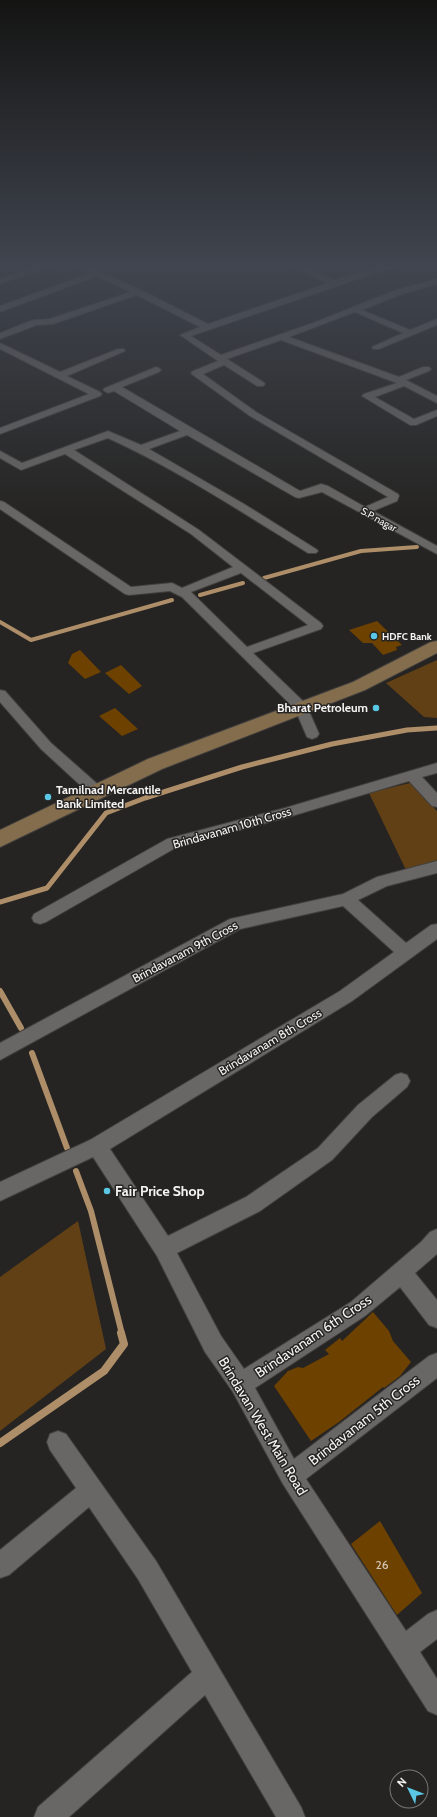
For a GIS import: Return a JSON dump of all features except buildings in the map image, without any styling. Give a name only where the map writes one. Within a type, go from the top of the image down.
[{"type":"street","points":[[8,350],[97,394]]},
{"type":"street","points":[[207,350],[260,384]]},
{"type":"street","points":[[247,350],[222,359],[196,373],[253,414],[394,496],[393,499],[364,511]]},
{"type":"street","points":[[315,350],[402,382],[437,400]]},
{"type":"street","points":[[61,375],[121,351]]},
{"type":"street","points":[[426,369],[402,382],[367,396],[412,423],[437,413]]},
{"type":"street","points":[[0,431],[156,370]]},
{"type":"street","points":[[115,387],[188,431]]},
{"type":"street","points":[[141,449],[188,431]]},
{"type":"street","name":"S.P nagar","points":[[188,431],[299,495],[322,488],[437,551]]},
{"type":"street","points":[[0,454],[21,467],[108,434],[141,449],[240,506],[312,551]]},
{"type":"street","points":[[66,450],[194,532],[316,626],[244,652]]},
{"type":"street","points":[[0,504],[129,591],[172,587],[186,594],[301,707],[312,734]]},
{"type":"street","points":[[182,592],[242,568]]},
{"type":"street","points":[[0,839],[155,764],[359,686],[437,646]]},
{"type":"street","points":[[0,694],[46,746],[97,792]]},
{"type":"street","name":"Brindavanam 10th Cross","points":[[40,918],[172,843],[285,813],[437,768]]},
{"type":"street","points":[[411,775],[437,802]]},
{"type":"street","name":"Brindavanam 9th Cross","points":[[0,1052],[236,923],[346,899],[383,881],[437,867]]},
{"type":"street","points":[[346,899],[406,953]]},
{"type":"street","name":"Brindavanam 8th Cross","points":[[0,1192],[97,1146],[346,996],[437,930]]},
{"type":"street","points":[[164,1250],[253,1204],[325,1154],[365,1111],[401,1081]]},
{"type":"street","name":"Brindavan West Main Road","points":[[97,1146],[164,1250],[213,1344],[241,1384],[291,1476],[437,1702]]},
{"type":"street","name":"Brindavanam 6th Cross","points":[[241,1384],[358,1309],[437,1239]]},
{"type":"street","points":[[401,1272],[437,1317]]},
{"type":"street","name":"Brindavanam 5th Cross","points":[[291,1476],[437,1364]]},
{"type":"street","points":[[58,1442],[147,1570],[292,1817]]},
{"type":"street","points":[[0,1566],[92,1490]]},
{"type":"street","points":[[403,1649],[437,1623]]},
{"type":"street","points":[[48,1817],[208,1675]]},
{"type":"shaded area","points":[[437,660],[437,718],[424,717],[386,683]]},
{"type":"shaded area","points":[[410,783],[437,811],[437,861],[406,870],[369,793]]},
{"type":"shaded area","points":[[78,1221],[106,1349],[0,1431],[0,1277]]},
{"type":"waterway","points":[[264,578],[361,551],[417,547]]},
{"type":"waterway","points":[[200,595],[243,583]]},
{"type":"waterway","points":[[0,622],[31,640],[172,600]]},
{"type":"waterway","points":[[0,902],[47,888],[106,813],[145,798],[242,767],[332,744],[407,730],[437,728]]},
{"type":"waterway","points":[[0,991],[21,1028]]},
{"type":"waterway","points":[[32,1053],[67,1148]]},
{"type":"waterway","points":[[76,1171],[91,1211],[122,1334]]},
{"type":"waterway","points":[[0,1443],[104,1371],[124,1344],[121,1333]]},
{"type":"place","name":"HDFC Bank","points":[[374,636]]},
{"type":"place","name":"Bharat Petroleum","points":[[376,708]]},
{"type":"place","name":"Tamilnad Mercantile Bank Limited","points":[[48,797]]},
{"type":"place","name":"Fair Price Shop","points":[[107,1191]]}]
